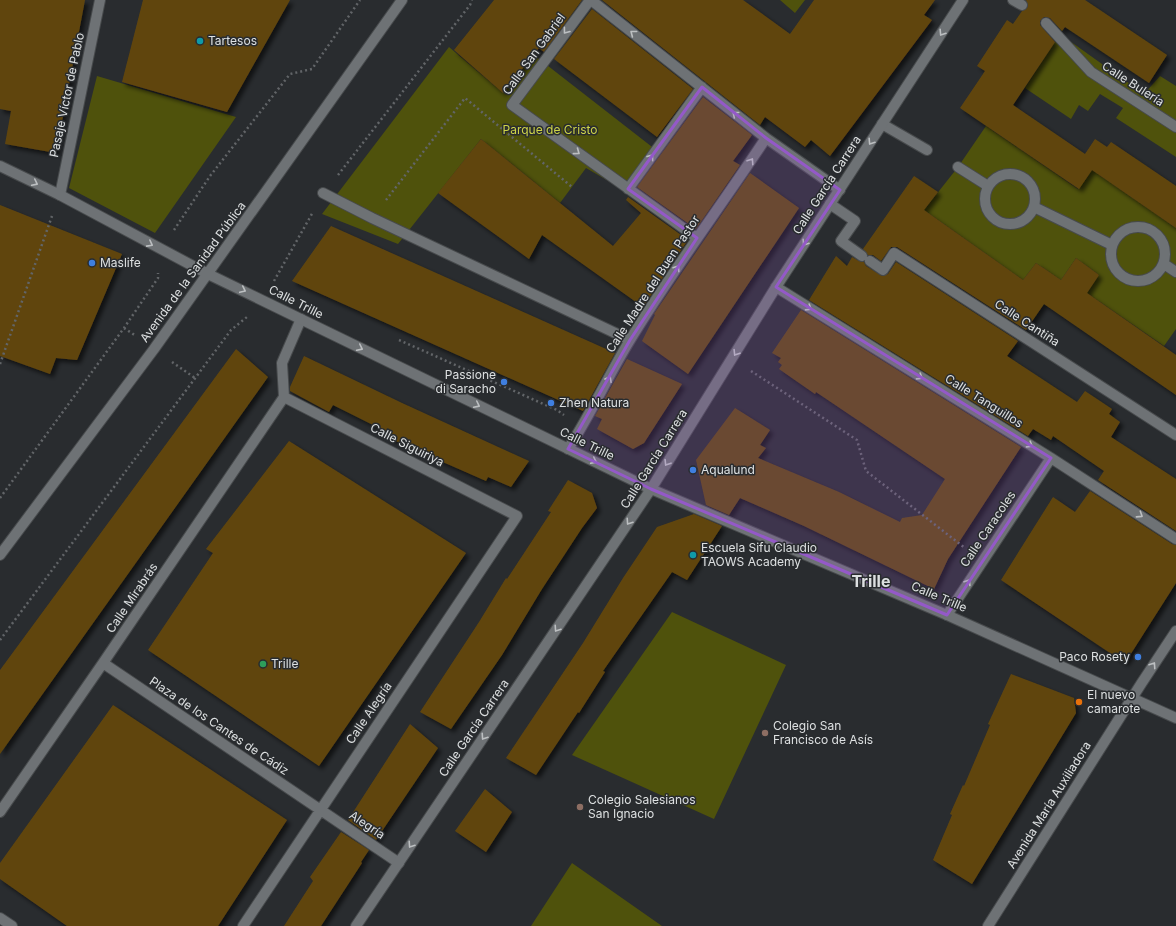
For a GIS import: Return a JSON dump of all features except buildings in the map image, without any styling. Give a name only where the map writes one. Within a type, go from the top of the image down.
[{"type":"street","name":"Pasaje Víctor de Pablo","points":[[60,195],[100,0]]},
{"type":"street","name":"Avenida de la Sanidad Pública","points":[[0,555],[149,356],[402,0]]},
{"type":"street","name":"Calle San Gabriel","points":[[697,238],[512,105],[591,0],[766,138],[840,190]]},
{"type":"street","name":"Calle García Carrera","points":[[356,926],[651,489],[776,287],[963,0]]},
{"type":"street","name":"Calle Bulería","points":[[1046,23],[1091,72],[1176,127]]},
{"type":"street","points":[[628,189],[702,87]]},
{"type":"street","points":[[882,124],[926,150]]},
{"type":"street","name":"Calle Madre del Buen Pastor","points":[[568,449],[582,428],[630,340],[697,238],[766,138]]},
{"type":"street","name":"Calle Trille","points":[[0,166],[60,195],[208,274],[261,298],[301,319],[651,489],[947,615],[1176,718]]},
{"type":"street","points":[[958,168],[988,186]]},
{"type":"street","points":[[1008,173],[1020,176],[1030,184],[1034,191],[1034,207],[1030,215],[1016,223],[1007,224],[999,222],[992,217],[987,210],[985,194],[988,186],[1000,175],[1008,173]]},
{"type":"street","points":[[323,193],[372,218],[630,340]]},
{"type":"street","name":"Calle Cantiña","points":[[830,204],[854,221],[841,241],[883,270],[894,253],[1176,435]]},
{"type":"street","points":[[1034,207],[1112,245]]},
{"type":"street","points":[[1130,228],[1148,228],[1161,239],[1165,252],[1164,264],[1159,272],[1152,278],[1143,281],[1134,281],[1125,278],[1117,272],[1113,264],[1111,255],[1112,245],[1116,238],[1130,228]]},
{"type":"street","points":[[1164,264],[1176,272]]},
{"type":"street","name":"Calle Tanguillos","points":[[776,287],[1051,458],[1176,539]]},
{"type":"street","points":[[284,397],[282,363],[301,319]]},
{"type":"street","name":"Calle Siguiriya","points":[[284,397],[517,516]]},
{"type":"street","name":"Calle Mirabrás","points":[[0,812],[284,397]]},
{"type":"street","name":"Calle Caracoles","points":[[947,615],[1051,458]]},
{"type":"street","name":"Calle Alegría","points":[[243,926],[517,516]]},
{"type":"street","name":"Avenida María Auxiliadora","points":[[988,926],[1176,631]]},
{"type":"street","name":"Plaza de los Cantes de Cádiz","points":[[103,663],[320,810]]},
{"type":"street","name":"Alegría","points":[[320,810],[399,863]]},
{"type":"street","points":[[0,918],[12,926]]},
{"type":"path","points":[[0,498],[124,328],[158,278],[160,249],[183,218],[210,176],[290,74],[312,69],[360,0]]},
{"type":"path","points":[[0,640],[230,330],[245,318],[273,283],[323,193],[470,5],[472,0]]},
{"type":"path","points":[[372,218],[465,98],[572,187]]},
{"type":"path","points":[[0,364],[60,195]]},
{"type":"path","points":[[397,338],[557,410],[582,428]]},
{"type":"path","points":[[732,358],[857,440],[866,471],[982,561]]},
{"type":"highlighted area","points":[[702,87],[766,138],[840,190],[776,287],[1051,458],[947,615],[651,489],[568,449],[630,340],[697,238],[628,189]]},
{"type":"green space","points":[[780,0],[805,0],[795,13]]},
{"type":"green space","points":[[1060,34],[1144,94],[1160,76],[1176,86],[1176,157],[1116,118],[1123,108],[1100,94],[1088,111],[1079,105],[1071,119],[1025,88]]},
{"type":"green space","name":"Parque de Cristo","points":[[449,47],[503,93],[534,55],[656,150],[624,190],[586,168],[560,203],[481,139],[398,244],[322,214]]},
{"type":"green space","points":[[97,76],[236,117],[155,233],[69,188]]},
{"type":"green space","points":[[986,126],[1078,189],[1092,170],[1176,228],[1176,329],[1164,346],[1087,293],[1099,275],[1076,258],[1061,280],[1036,263],[1023,280],[924,210],[958,167]]},
{"type":"green space","points":[[672,612],[786,665],[714,819],[572,755]]},
{"type":"green space","points":[[572,863],[662,926],[531,926]]},
{"type":"place","name":"Tartesos","points":[[200,41]]},
{"type":"place","name":"Maslife","points":[[92,263]]},
{"type":"place","name":"Passione di Saracho","points":[[504,382]]},
{"type":"place","name":"Zhen Natura","points":[[551,403]]},
{"type":"place","name":"Aqualund","points":[[693,470]]},
{"type":"place","name":"Escuela Sifu Claudio TAOWS Academy","points":[[693,555]]},
{"type":"place","name":"Paco Rosety","points":[[1138,657]]},
{"type":"place","name":"Trille","points":[[263,664]]},
{"type":"place","name":"El nuevo camarote","points":[[1079,702]]},
{"type":"place","name":"Colegio San Francisco de Asís","points":[[765,733]]},
{"type":"place","name":"Colegio Salesianos San Ignacio","points":[[580,807]]},
{"type":"district","name":"Trille","points":[[871,581]]}]
